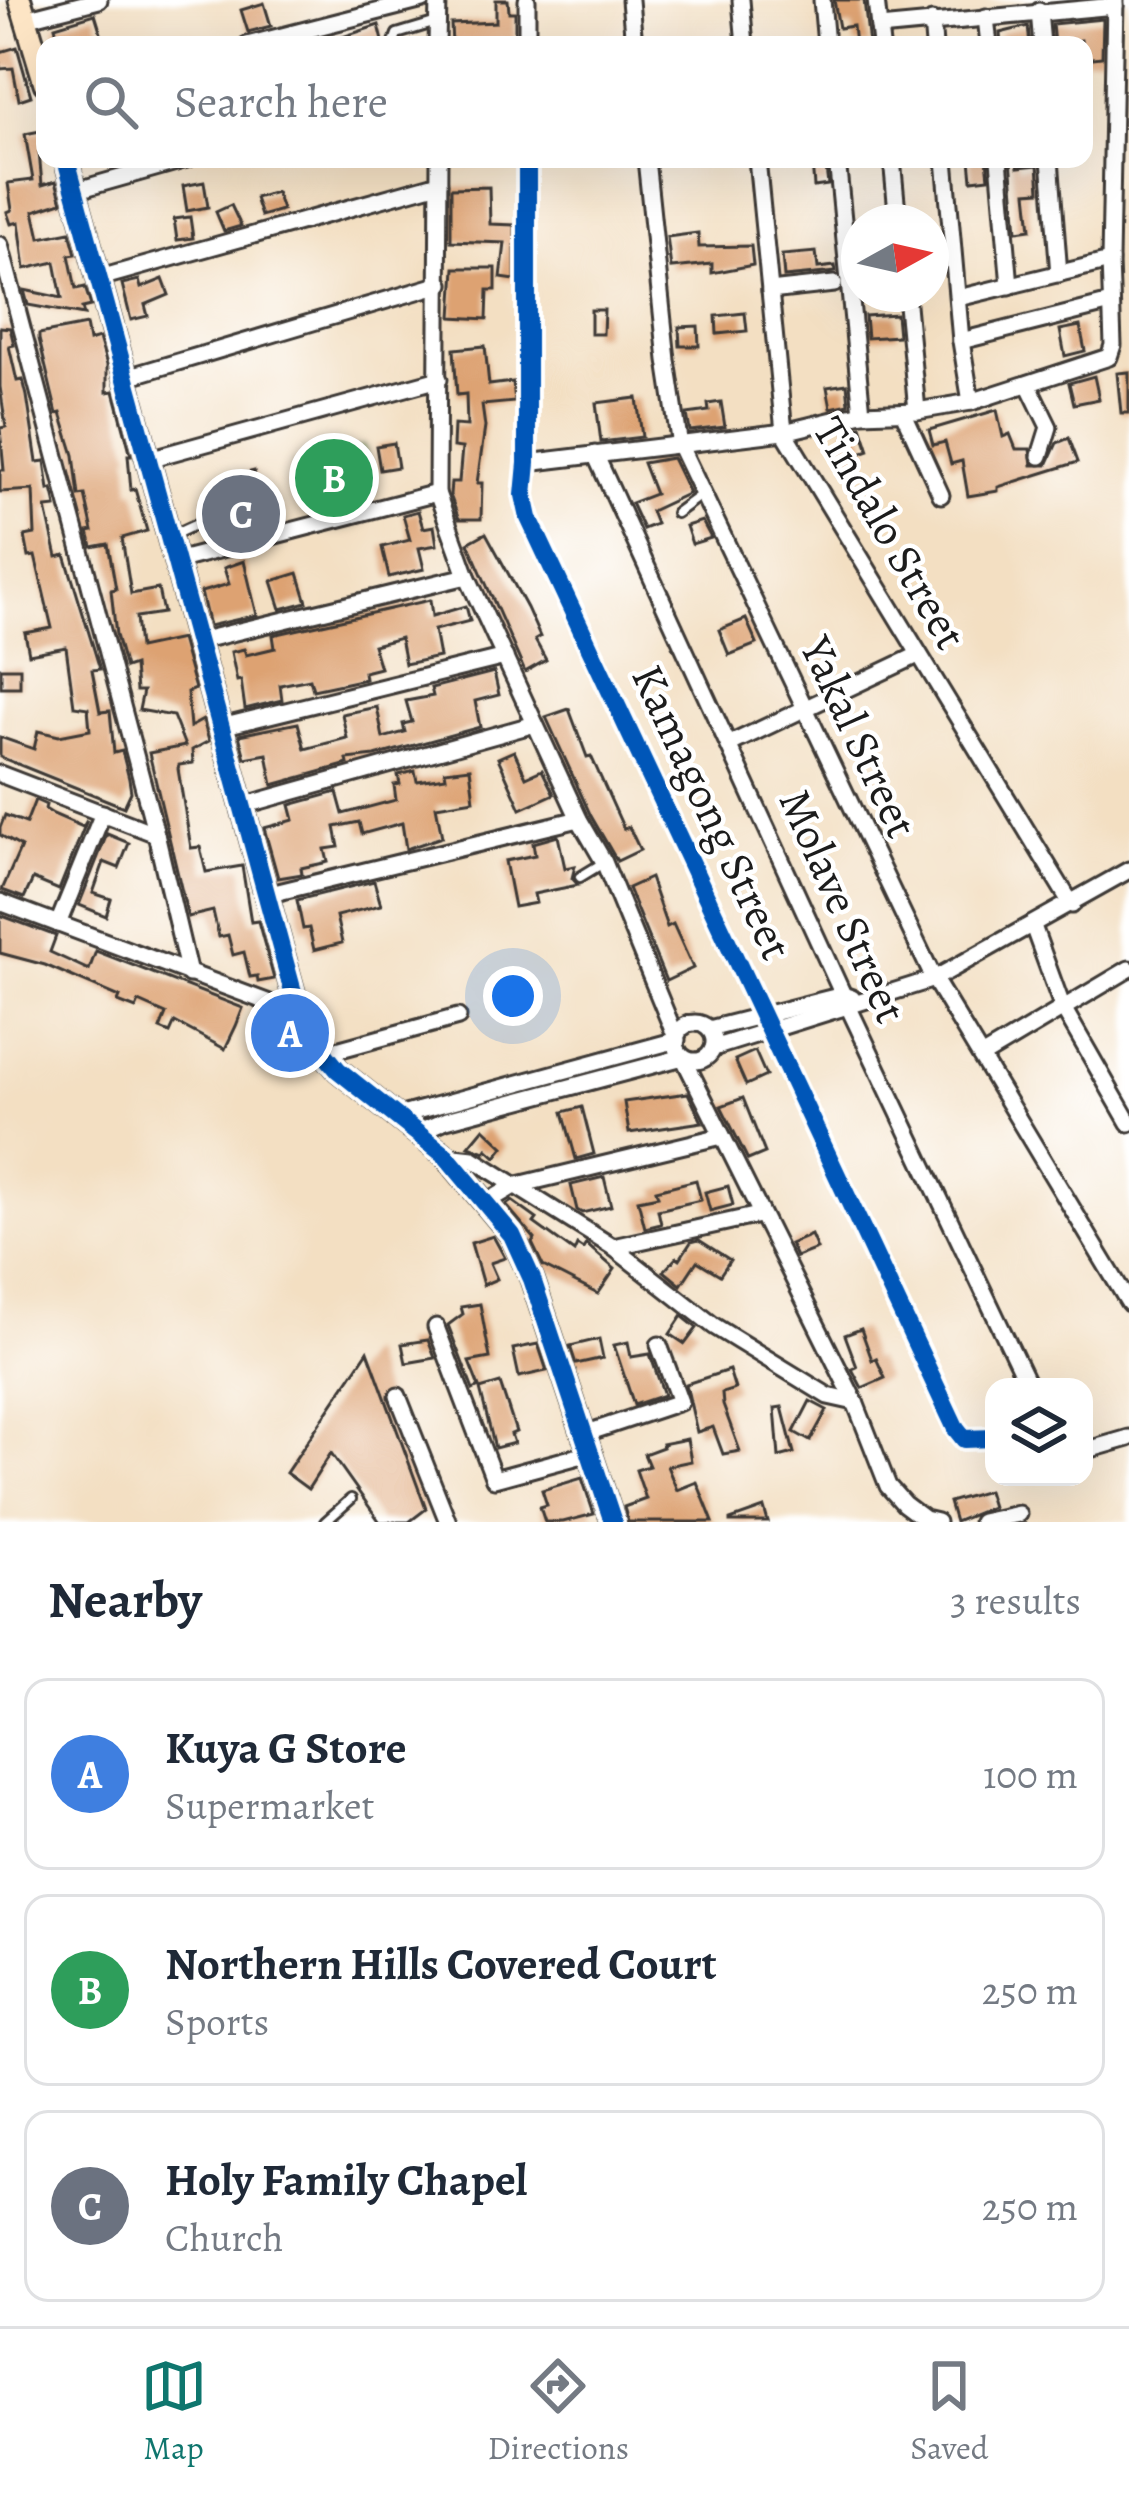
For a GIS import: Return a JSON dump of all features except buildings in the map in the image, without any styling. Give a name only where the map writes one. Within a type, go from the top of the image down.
[{"type":"street","points":[[36,54],[22,9],[99,0]]},
{"type":"street","points":[[282,36],[423,0]]},
{"type":"street","points":[[437,36],[438,0]]},
{"type":"street","points":[[527,0],[527,36]]},
{"type":"street","points":[[630,0],[633,36]]},
{"type":"street","points":[[741,0],[745,36]]},
{"type":"street","points":[[822,0],[825,36]]},
{"type":"street","points":[[527,463],[784,432],[862,413],[910,412],[971,402],[1109,357],[1113,345],[1115,3],[932,21],[880,36],[876,0]]},
{"type":"street","points":[[1039,11],[1041,36]]},
{"type":"street","points":[[986,17],[988,36]]},
{"type":"street","points":[[932,21],[933,36]]},
{"type":"street","points":[[68,168],[299,1014],[322,1054],[446,1156],[512,1234],[532,1279],[614,1522]]},
{"type":"street","points":[[74,191],[155,168]]},
{"type":"street","points":[[439,168],[437,493],[467,575],[579,820],[604,862],[683,1057],[852,1397],[888,1486],[924,1519],[938,1522]]},
{"type":"street","name":"Kamagong Street","points":[[527,168],[524,495],[530,518],[956,1429],[964,1439],[985,1438]]},
{"type":"street","name":"Yakal Street","points":[[647,168],[680,446],[934,979],[1129,1303]]},
{"type":"street","name":"Tindalo Street","points":[[758,168],[784,432],[1072,905]]},
{"type":"street","points":[[838,168],[862,413]]},
{"type":"street","points":[[893,168],[896,204]]},
{"type":"street","points":[[946,168],[971,402]]},
{"type":"street","points":[[1000,168],[1010,286]]},
{"type":"street","points":[[1051,168],[1059,274]]},
{"type":"street","points":[[100,278],[440,183]]},
{"type":"street","points":[[0,244],[190,974]]},
{"type":"street","points":[[958,298],[1110,261]]},
{"type":"street","points":[[124,378],[441,284]]},
{"type":"street","points":[[770,291],[834,284]]},
{"type":"street","points":[[962,341],[1111,303]]},
{"type":"street","points":[[907,312],[910,412],[941,495]]},
{"type":"street","points":[[148,459],[439,379]]},
{"type":"street","points":[[1028,384],[1049,427],[1040,456]]},
{"type":"street","name":"Molave Street","points":[[595,454],[1025,1378]]},
{"type":"street","points":[[176,561],[437,493]]},
{"type":"street","points":[[198,641],[467,575]]},
{"type":"street","points":[[730,745],[918,655]]},
{"type":"street","points":[[221,727],[505,657]]},
{"type":"street","points":[[242,806],[535,724]]},
{"type":"street","points":[[0,774],[156,833]]},
{"type":"street","points":[[58,924],[103,813]]},
{"type":"street","points":[[266,896],[579,820]]},
{"type":"street","points":[[398,1116],[676,1040],[686,1025],[709,1029],[769,1022],[934,979],[1129,870]]},
{"type":"street","points":[[0,902],[299,1014]]},
{"type":"street","points":[[1033,926],[1062,1006],[1129,1123]]},
{"type":"street","points":[[981,1057],[1129,969]]},
{"type":"street","points":[[322,1054],[458,1017]]},
{"type":"street","points":[[417,1133],[446,1120],[683,1057],[700,1061],[713,1048],[769,1022]]},
{"type":"street","points":[[709,1029],[713,1048]]},
{"type":"street","points":[[487,1202],[514,1186],[722,1136]]},
{"type":"street","points":[[446,1156],[473,1159],[613,1247],[714,1326],[828,1396],[852,1397]]},
{"type":"street","points":[[613,1247],[759,1215]]},
{"type":"street","points":[[436,1327],[494,1479],[680,1402],[659,1345]]},
{"type":"street","points":[[398,1396],[448,1522]]},
{"type":"street","points":[[1093,1448],[1129,1438]]},
{"type":"street","points":[[981,1522],[1018,1514]]},
{"type":"lane","points":[[396,36],[438,22]]},
{"type":"lane","points":[[676,513],[703,493]]},
{"type":"lane","points":[[170,537],[199,523]]},
{"type":"lane","points":[[580,877],[604,862]]},
{"type":"lane","points":[[852,1397],[868,1386]]},
{"type":"lane","points":[[325,1522],[351,1498]]},
{"type":"green space","points":[[363,446],[375,492],[306,511],[294,465]]},
{"type":"cycle path","points":[[68,168],[299,1014],[309,1035],[338,1070],[446,1156],[512,1235],[532,1279],[613,1522]]},
{"type":"cycle path","points":[[527,168],[524,495],[529,518],[956,1429],[964,1439],[985,1438]]},
{"type":"place","name":"Northern Hills Covered Court","points":[[334,478]]},
{"type":"place","name":"Holy Family Chapel","points":[[241,514]]},
{"type":"place","name":"Kuya G Store","points":[[290,1033]]}]
